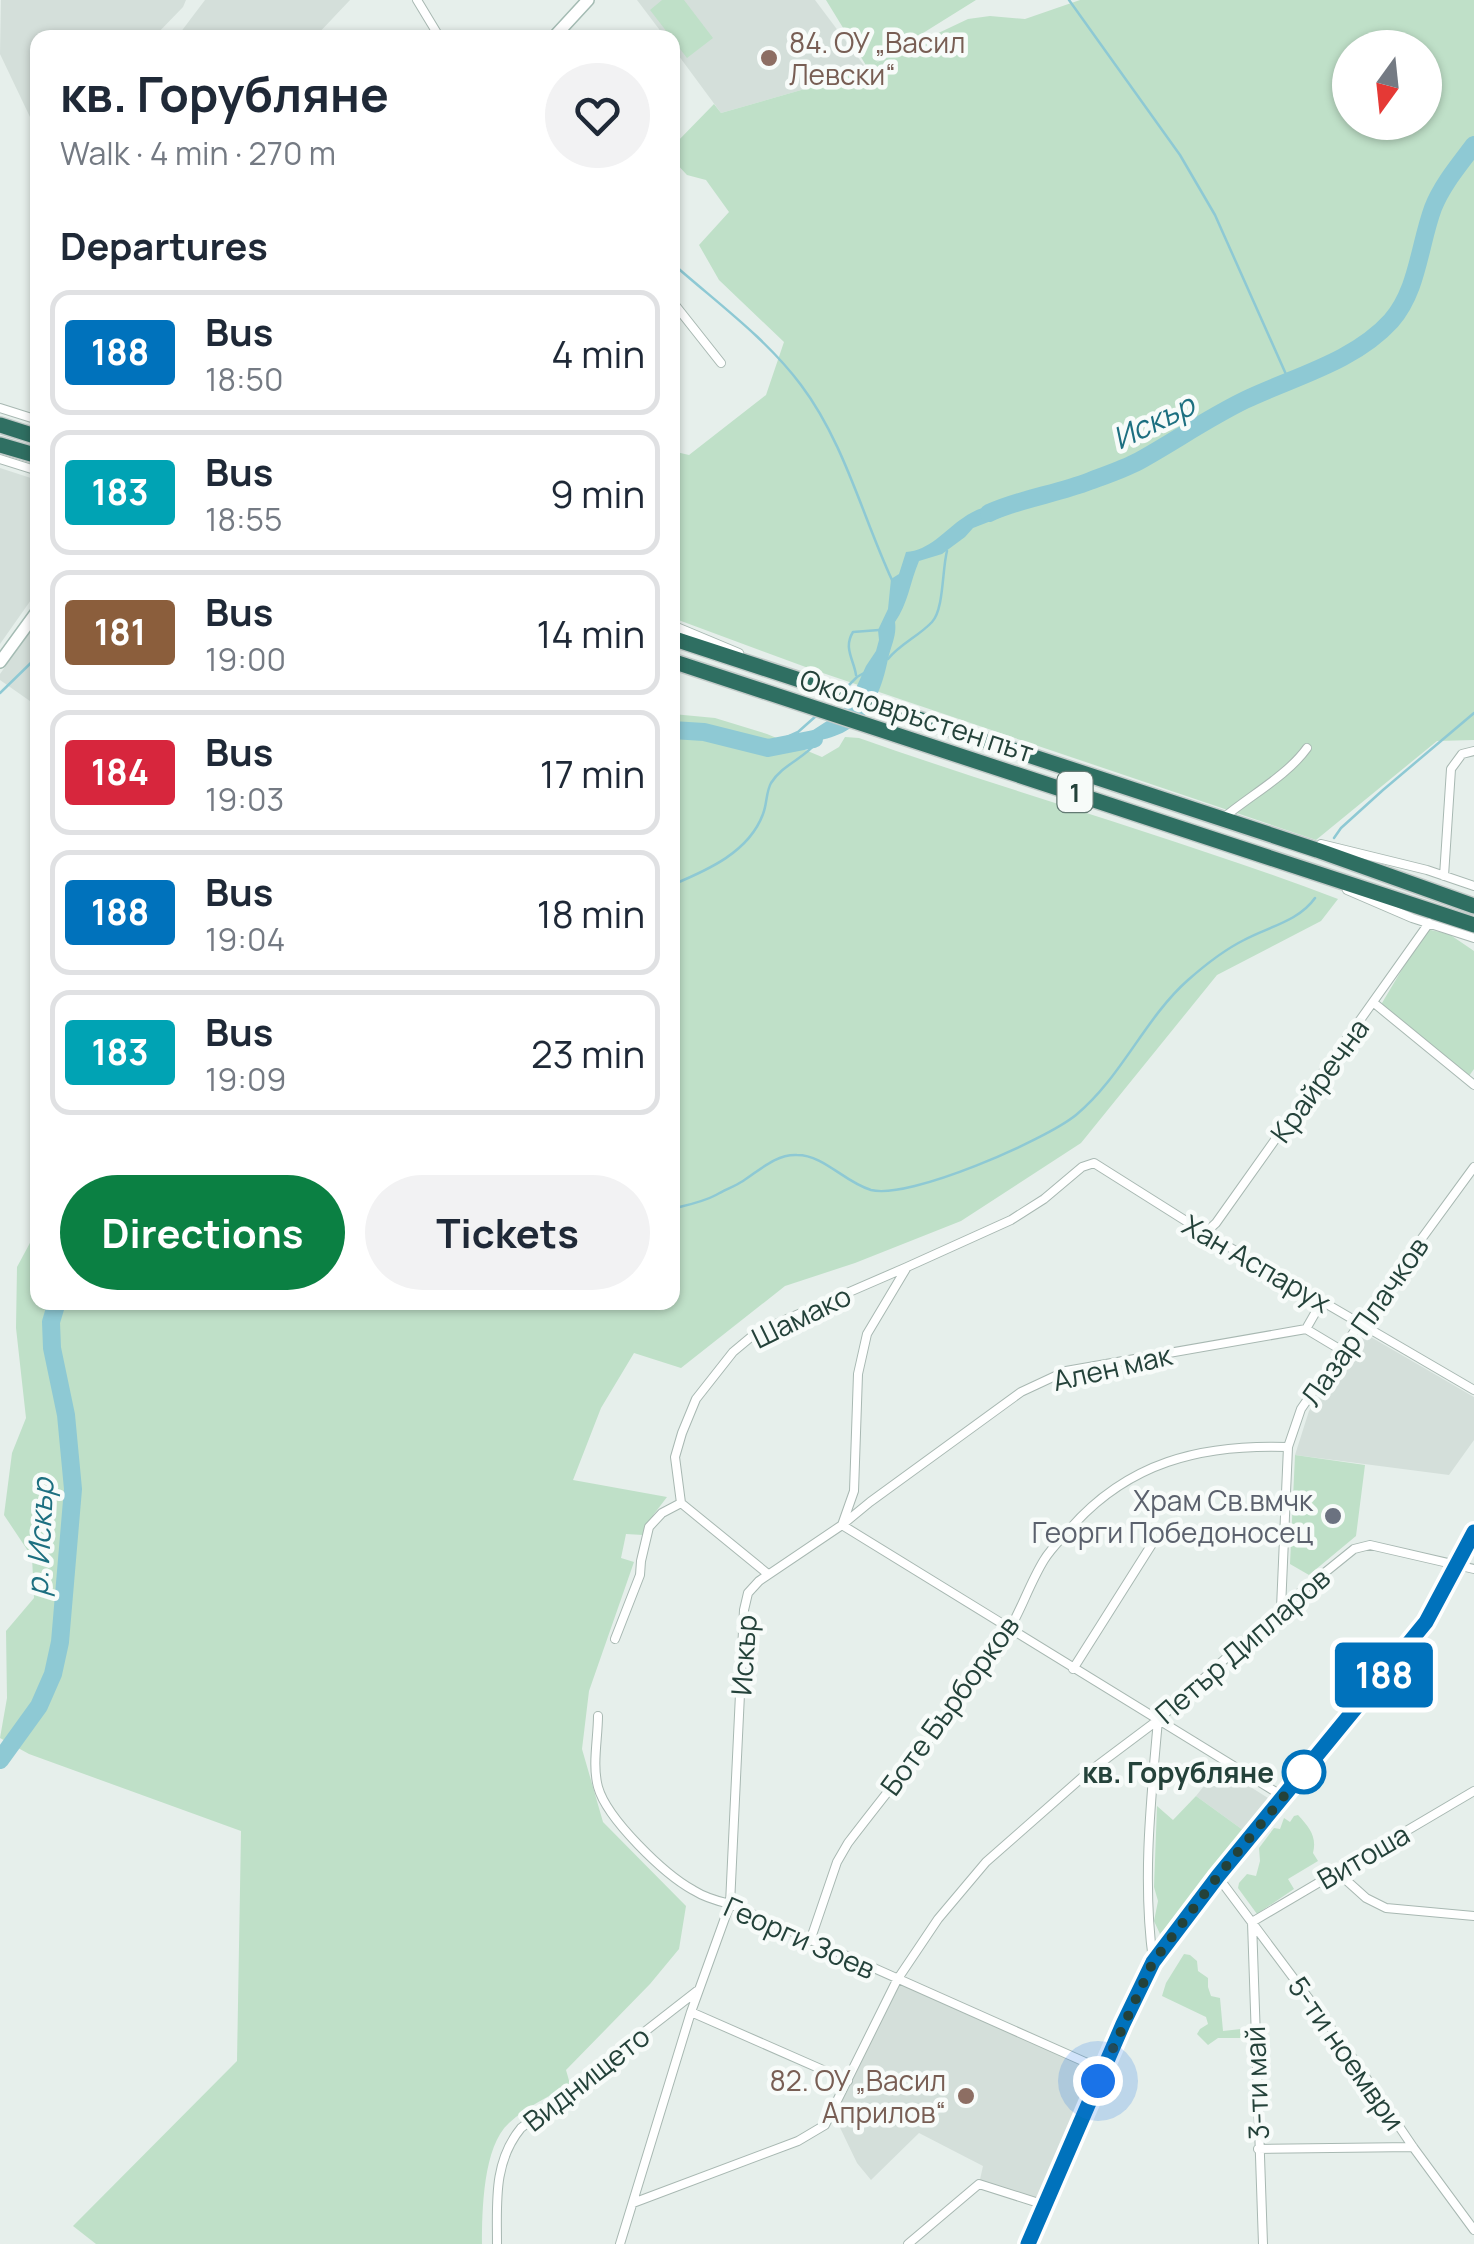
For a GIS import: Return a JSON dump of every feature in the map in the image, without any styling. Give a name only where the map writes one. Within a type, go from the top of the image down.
[{"type":"highway","points":[[0,425],[30,434]]},
{"type":"highway","points":[[0,444],[30,453]]},
{"type":"highway","name":"Околовръстен път","points":[[680,641],[1474,906]]},
{"type":"highway","name":"Околовръстен път","points":[[680,665],[1474,925]]},
{"type":"main road","points":[[560,30],[588,0]]},
{"type":"main road","points":[[0,662],[30,621]]},
{"type":"main road","points":[[1028,2244],[1153,1962],[1218,1876],[1426,1622],[1474,1532]]},
{"type":"street","points":[[417,0],[435,30]]},
{"type":"street","points":[[680,310],[720,362]]},
{"type":"street","points":[[0,408],[30,417]]},
{"type":"street","points":[[0,459],[30,468]]},
{"type":"street","points":[[680,628],[803,680]]},
{"type":"street","points":[[1225,820],[1246,798],[1295,764],[1307,748]]},
{"type":"street","points":[[1444,876],[1452,769],[1462,754],[1474,750]]},
{"type":"street","name":"Околовръстен път","points":[[1225,820],[1474,886]]},
{"type":"street","name":"Околовръстен път","points":[[1260,853],[1474,938]]},
{"type":"street","name":"Крайречна","points":[[1204,1234],[1216,1224],[1429,923]]},
{"type":"street","points":[[1374,1003],[1474,1085]]},
{"type":"street","name":"Хан Аспарух","points":[[907,1267],[1011,1220],[1044,1199],[1082,1166],[1094,1164],[1204,1234],[1474,1390]]},
{"type":"street","name":"Лазар Плачков","points":[[1282,1608],[1288,1448],[1301,1408],[1474,1167]]},
{"type":"street","points":[[907,1267],[867,1334],[858,1374],[854,1491],[842,1525],[1284,1797]]},
{"type":"street","name":"Шамако","points":[[681,1503],[675,1458],[682,1432],[696,1400],[733,1352],[757,1332],[907,1267]]},
{"type":"street","points":[[1322,1301],[1306,1329],[1341,1350]]},
{"type":"street","name":"Ален мак","points":[[842,1525],[1021,1392],[1066,1371],[1306,1329]]},
{"type":"street","name":"Боте Бърборков","points":[[810,1941],[837,1862],[848,1843],[1004,1639],[1045,1559],[1076,1522],[1108,1493],[1155,1465],[1197,1452],[1247,1446],[1288,1448]]},
{"type":"street","points":[[615,1638],[640,1575],[649,1527],[662,1513],[681,1503],[768,1574]]},
{"type":"street","name":"Искър","points":[[620,2244],[691,2012],[730,1904],[744,1610],[748,1594],[768,1574],[842,1525]]},
{"type":"street","points":[[1073,1668],[1152,1544]]},
{"type":"street","name":"Петър Дипларов","points":[[633,2203],[798,2141],[825,2125],[897,1980],[938,1918],[986,1862],[1086,1774],[1158,1720],[1354,1549],[1370,1545],[1474,1570]]},
{"type":"street","name":"Георги Зоев","points":[[598,1716],[597,1782],[603,1801],[664,1871],[694,1892],[730,1904],[1103,2070]]},
{"type":"street","points":[[1153,1962],[1148,1923],[1151,1800],[1158,1720]]},
{"type":"street","name":"Витоша","points":[[1252,1922],[1474,1791]]},
{"type":"street","points":[[1336,1871],[1366,1898],[1386,1908],[1474,1916]]},
{"type":"street","name":"5-ти ноември","points":[[1218,1876],[1474,2230]]},
{"type":"street","name":"3-ти май","points":[[1252,1922],[1263,2244]]},
{"type":"street","name":"Виднището","points":[[498,2244],[497,2189],[501,2163],[513,2138],[700,1989]]},
{"type":"street","points":[[691,2012],[848,2081]]},
{"type":"street","points":[[1258,2149],[1414,2148]]},
{"type":"street","points":[[908,2244],[979,2184],[1044,2205]]},
{"type":"shaded area","points":[[1,0],[186,0],[161,30],[30,30],[30,117],[0,54]]},
{"type":"shaded area","points":[[205,0],[350,0],[322,30],[182,30]]},
{"type":"shaded area","name":"84. ОУ „Васил Левски“","points":[[637,0],[815,0],[866,68],[721,113],[680,57],[680,30],[660,30]]},
{"type":"shaded area","points":[[0,468],[30,478],[30,601],[0,644]]},
{"type":"shaded area","points":[[30,632],[30,701],[0,680],[0,674]]},
{"type":"shaded area","points":[[1364,1333],[1474,1397],[1474,1440],[1449,1475],[1295,1455],[1309,1411]]},
{"type":"shaded area","points":[[1219,1767],[1268,1798],[1247,1833],[1196,1796]]},
{"type":"shaded area","name":"82. ОУ „Васил Априлов“","points":[[897,1980],[1103,2070],[1045,2205],[979,2184],[983,2166],[919,2133],[871,2180],[857,2163],[832,2111]]},
{"type":"green space","points":[[662,0],[684,0],[713,38],[687,58],[680,49],[680,30],[665,30],[650,10]]},
{"type":"green space","points":[[826,0],[976,0],[875,63],[968,19],[1025,19],[1080,0],[1474,0],[1474,740],[1437,741],[1316,840],[811,669],[680,621],[680,453],[689,455],[766,395],[784,342],[719,280],[699,245],[729,212],[706,180],[687,175],[680,168],[680,139],[714,104],[721,113],[836,80],[867,67]]},
{"type":"green space","points":[[680,715],[715,718],[822,757],[839,747],[845,737],[859,738],[1338,899],[1321,921],[1217,975],[1081,1143],[961,1221],[785,1286],[681,1368],[634,1353],[601,1408],[573,1480],[667,1497],[643,1535],[626,1534],[621,1558],[634,1562],[589,1691],[582,1749],[603,1822],[686,1906],[679,1949],[566,2070],[570,2084],[523,2112],[500,2133],[486,2180],[482,2244],[96,2244],[73,2226],[237,2061],[241,1831],[29,1754],[0,1738],[7,1698],[6,1631],[34,1598],[32,1557],[4,1515],[12,1453],[26,1418],[16,1328],[17,1267],[30,1243],[30,1310],[680,1310]]},
{"type":"green space","points":[[1426,929],[1449,934],[1474,951],[1474,1069],[1469,1076],[1383,1007]]},
{"type":"green space","points":[[1295,1455],[1365,1465],[1356,1536],[1309,1575],[1290,1564]]},
{"type":"green space","points":[[1196,1796],[1247,1833],[1160,1934],[1154,1921],[1158,1901],[1154,1887],[1157,1806],[1173,1820]]},
{"type":"green space","points":[[1298,1815],[1311,1833],[1318,1861],[1288,1879],[1294,1889],[1257,1914],[1238,1888],[1239,1883],[1247,1874],[1256,1876],[1259,1848],[1274,1828],[1280,1829],[1284,1818],[1290,1822]]},
{"type":"green space","points":[[1184,1954],[1197,1961],[1198,1971],[1208,1978],[1211,1996],[1220,1998],[1223,2031],[1241,2029],[1242,2038],[1218,2038],[1208,2045],[1197,2034],[1208,2024],[1206,2017],[1162,1996]]},
{"type":"water","points":[[1010,498],[1009,514],[973,528],[942,554],[919,561],[895,622],[883,679],[868,711],[846,731],[793,743],[841,712],[851,699],[876,651],[878,630],[888,609],[891,579],[899,574],[906,552],[929,544],[974,512]]},
{"type":"waterway","points":[[1069,0],[1180,155],[1215,215],[1289,381]]},
{"type":"waterway","name":"Искър","points":[[989,513],[1127,467],[1231,407],[1341,358],[1376,335],[1391,321],[1407,296],[1437,200],[1474,145]]},
{"type":"waterway","points":[[680,270],[756,336],[801,385],[841,455],[892,580]]},
{"type":"waterway","points":[[888,659],[936,616],[947,551]]},
{"type":"waterway","points":[[856,675],[849,649],[853,632],[879,630]]},
{"type":"waterway","points":[[0,693],[30,664]]},
{"type":"waterway","points":[[847,687],[864,673]]},
{"type":"waterway","points":[[1334,838],[1383,790],[1474,713]]},
{"type":"waterway","points":[[768,748],[798,732],[816,716]]},
{"type":"waterway","name":"р. Искър","points":[[680,730],[704,732],[768,748],[814,739]]},
{"type":"waterway","name":"р. Искър","points":[[680,881],[713,866],[748,839],[763,814],[771,783],[818,741]]},
{"type":"waterway","points":[[680,1207],[711,1197],[789,1155],[816,1159],[871,1190],[889,1191],[976,1166],[1036,1139],[1076,1115],[1092,1100],[1159,1012],[1194,974],[1237,944],[1292,918],[1315,898]]},
{"type":"waterway","name":"р. Искър","points":[[0,1760],[39,1706],[53,1674],[60,1642],[73,1489],[66,1415],[52,1348],[55,1310]]},
{"type":"bus line","name":"188","points":[[1028,2244],[1153,1962],[1218,1876],[1426,1622],[1474,1532]]},
{"type":"place","name":"84. ОУ „Васил Левски“","points":[[769,58]]},
{"type":"place","name":"Храм Св.вмчк Георги Победоносец","points":[[1333,1516]]},
{"type":"place","name":"кв. Горубляне","points":[[1304,1772]]},
{"type":"place","name":"82. ОУ „Васил Априлов“","points":[[966,2096]]},
{"type":"route","points":[[1098,2081],[1153,1962],[1304,1772]]}]
